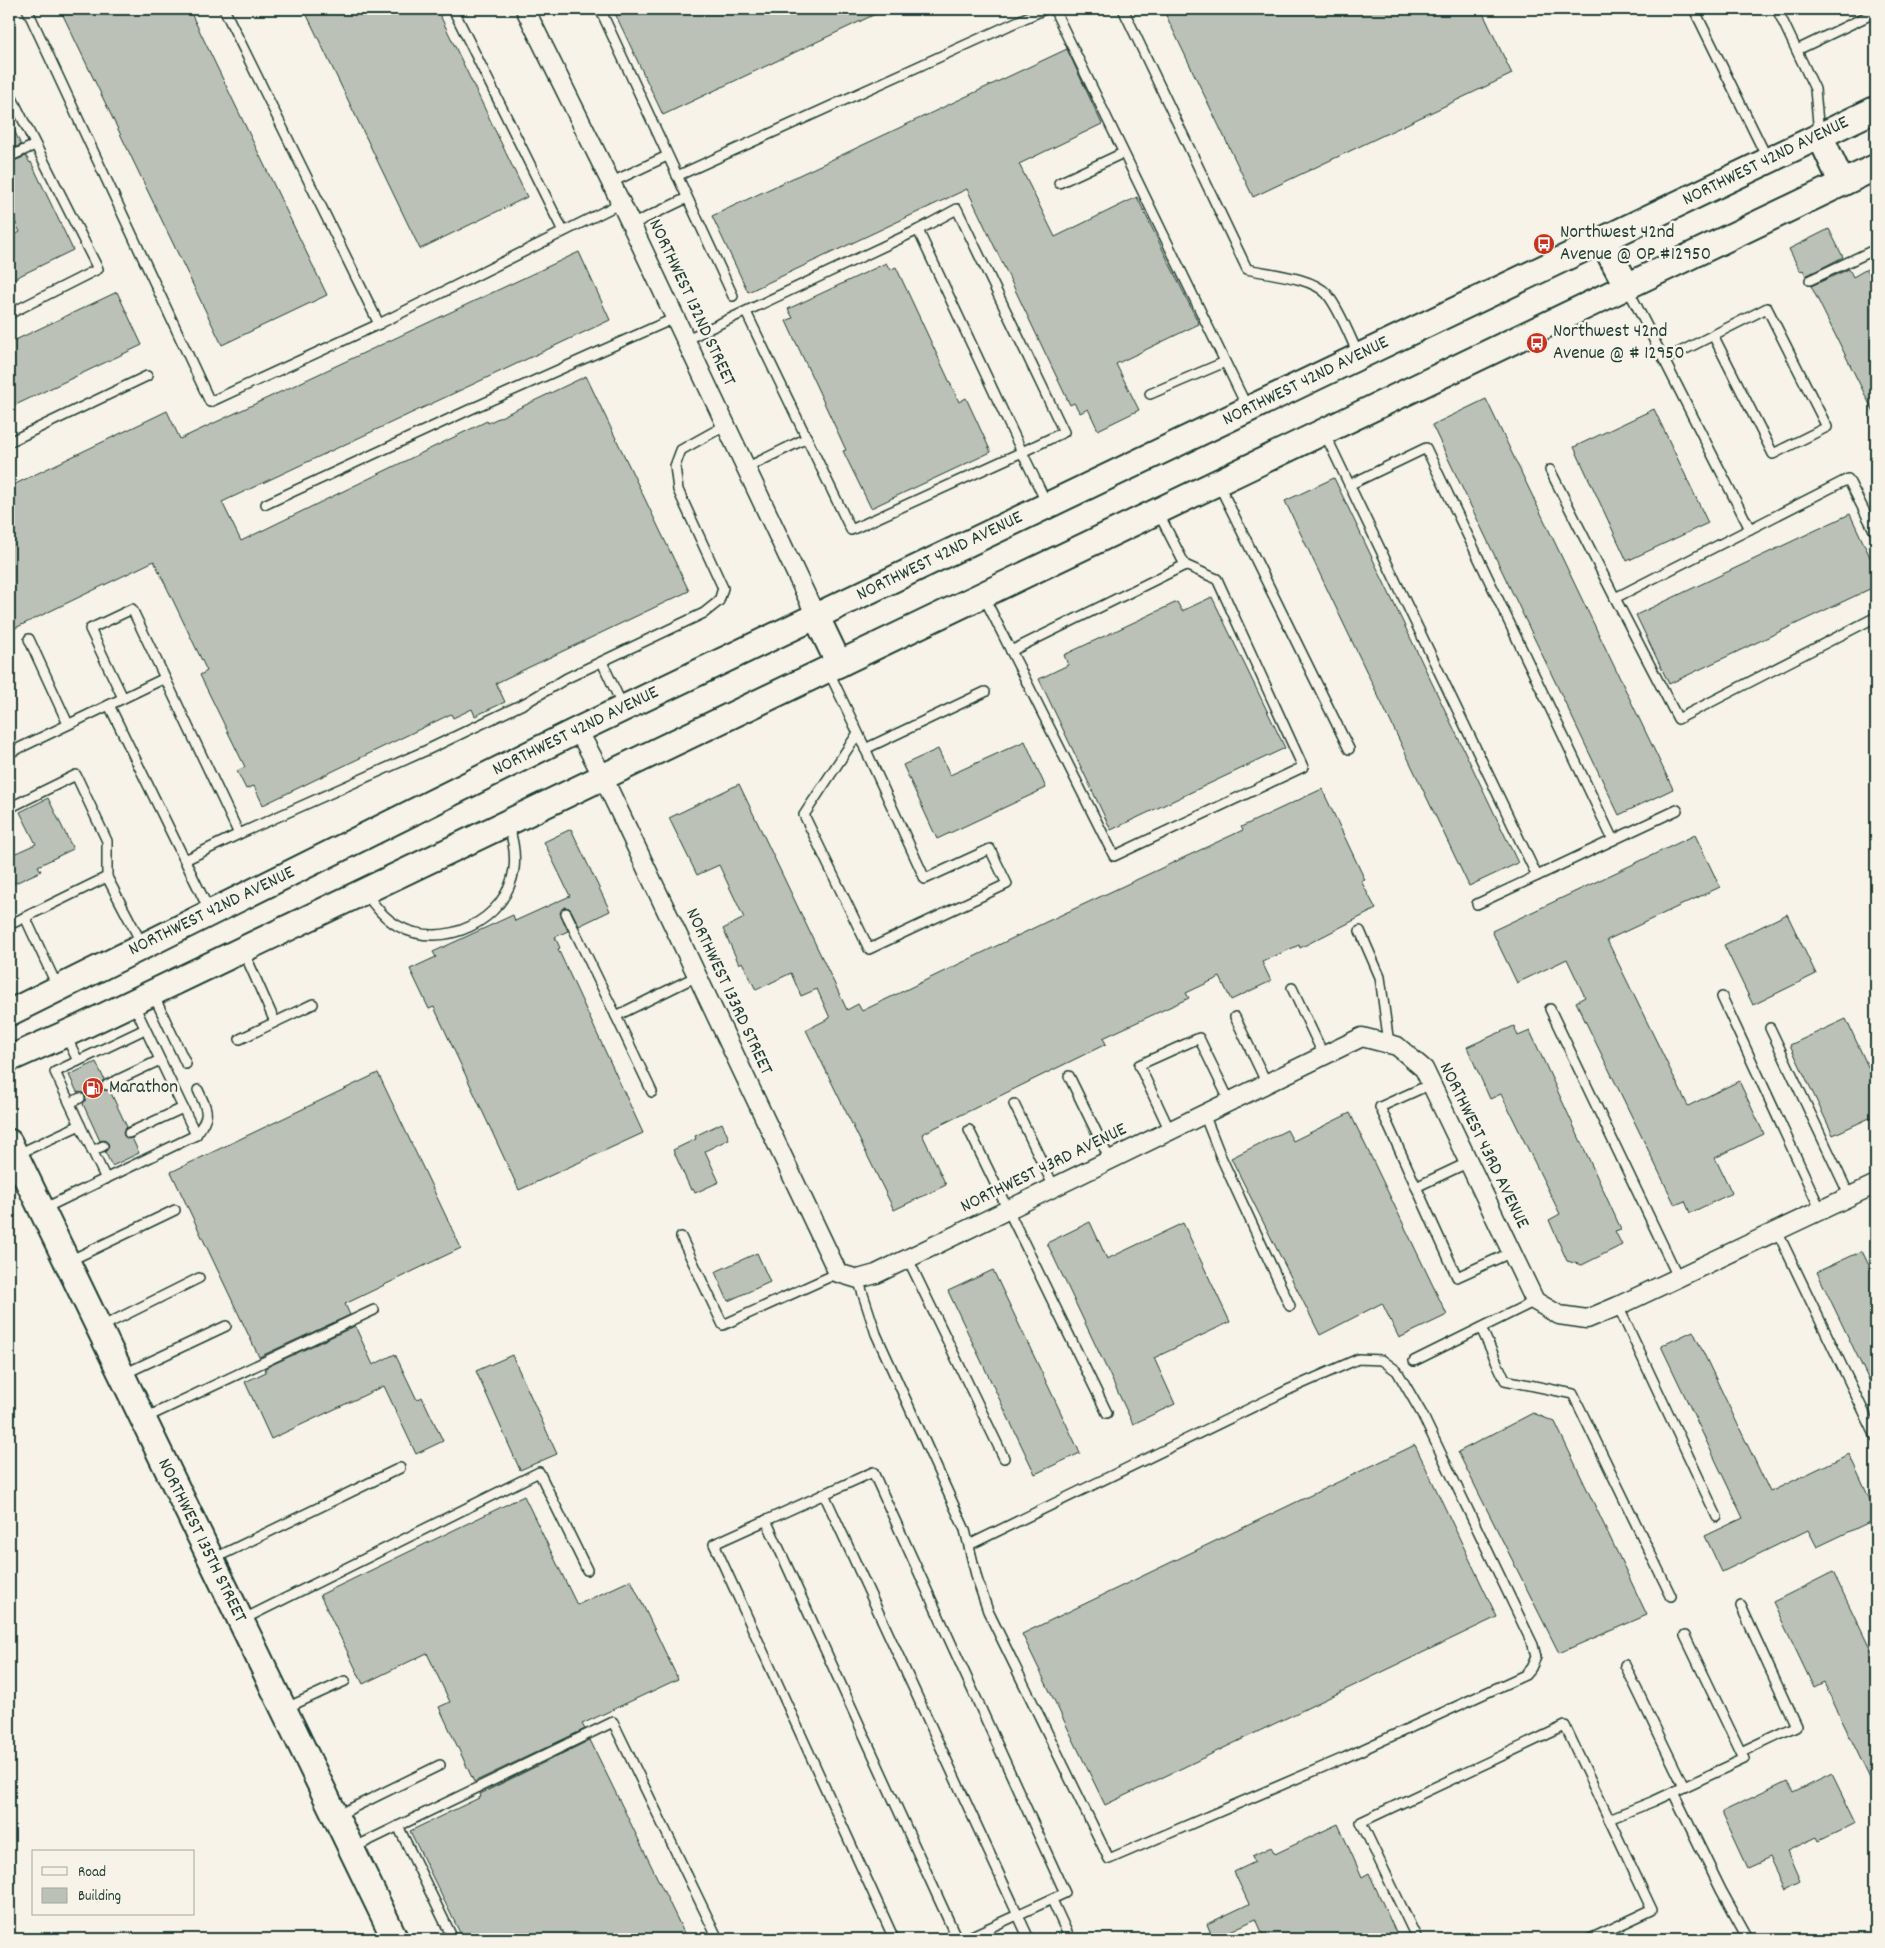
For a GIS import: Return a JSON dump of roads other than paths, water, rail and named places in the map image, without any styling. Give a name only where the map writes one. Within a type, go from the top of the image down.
[{"type":"main road","name":"NORTHWEST 42ND AVENUE","points":[[9,1013],[578,730],[1876,109]]},
{"type":"main road","points":[[1820,136],[1842,183]]},
{"type":"main road","points":[[9,1059],[142,998],[1876,167]]},
{"type":"main road","points":[[1602,240],[1627,286]]},
{"type":"main road","points":[[816,616],[833,667]]},
{"type":"main road","name":"NORTHWEST 135TH STREET","points":[[12,1149],[210,1561],[395,1939]]},
{"type":"street","name":"NORTHWEST 132ND STREET","points":[[525,9],[621,203],[816,616]]},
{"type":"street","name":"NORTHWEST 133RD STREET","points":[[578,730],[603,777],[838,1273]]},
{"type":"street","name":"NORTHWEST 43RD AVENUE","points":[[858,1279],[876,1274],[908,1259],[1362,1037],[1397,1046],[1424,1069],[1535,1301]]},
{"type":"street","points":[[1535,1301],[1559,1315],[1587,1319],[1876,1184]]},
{"type":"street","points":[[838,1273],[858,1279]]},
{"type":"lane","points":[[27,9],[210,402],[379,324],[621,203]]},
{"type":"lane","points":[[224,9],[379,324]]},
{"type":"lane","points":[[600,9],[733,296]]},
{"type":"lane","points":[[677,176],[1045,9]]},
{"type":"lane","points":[[1054,9],[1248,409]]},
{"type":"lane","points":[[1123,9],[1247,269],[1293,278],[1314,286],[1326,294],[1335,307],[1359,356]]},
{"type":"lane","points":[[1694,9],[1768,161]]},
{"type":"lane","points":[[1777,9],[1815,89],[1820,136]]},
{"type":"lane","points":[[455,10],[563,231]]},
{"type":"lane","points":[[1797,50],[1876,12]]},
{"type":"lane","points":[[9,92],[98,269],[9,314]]},
{"type":"lane","points":[[9,157],[35,144]]},
{"type":"lane","points":[[1059,183],[1124,152]]},
{"type":"lane","points":[[610,183],[667,156]]},
{"type":"lane","points":[[630,225],[687,198]]},
{"type":"lane","points":[[686,340],[918,230],[956,209],[1064,432],[851,530],[746,312]]},
{"type":"lane","points":[[918,230],[1048,505]]},
{"type":"lane","points":[[1810,280],[1876,249]]},
{"type":"lane","points":[[1627,286],[1750,529]]},
{"type":"lane","points":[[1664,360],[1713,335],[1767,308],[1827,427],[1773,454],[1713,335]]},
{"type":"lane","points":[[266,504],[471,409],[675,318]]},
{"type":"lane","points":[[1150,394],[1225,362]]},
{"type":"lane","points":[[9,442],[147,376]]},
{"type":"lane","points":[[185,860],[427,750],[527,702],[567,678],[704,613],[719,601],[724,588],[678,490],[674,466],[681,450],[726,426]]},
{"type":"lane","points":[[1324,432],[1537,876]]},
{"type":"lane","points":[[746,468],[807,438]]},
{"type":"lane","points":[[1349,485],[1426,448],[1613,840]]},
{"type":"lane","points":[[1550,470],[1678,719],[1876,617]]},
{"type":"lane","points":[[1615,598],[1848,479],[1876,534]]},
{"type":"lane","points":[[1217,483],[1349,749]]},
{"type":"lane","points":[[983,595],[1114,856],[1303,767],[1217,579],[1186,565],[1158,511]]},
{"type":"lane","points":[[1011,651],[1186,565]]},
{"type":"lane","points":[[123,698],[90,629],[132,609],[239,834]]},
{"type":"lane","points":[[28,639],[68,724]]},
{"type":"lane","points":[[602,662],[624,708]]},
{"type":"lane","points":[[833,667],[858,733],[925,880],[990,849],[1006,884],[869,949],[804,815],[858,733]]},
{"type":"lane","points":[[9,754],[165,678]]},
{"type":"lane","points":[[865,749],[985,692]]},
{"type":"lane","points":[[109,705],[210,913]]},
{"type":"lane","points":[[9,808],[76,775],[107,841],[107,878],[143,946]]},
{"type":"lane","points":[[1477,904],[1677,810]]},
{"type":"lane","points":[[364,891],[379,911],[399,926],[422,934],[446,934],[470,927],[490,914],[506,894],[514,871],[515,846],[508,822]]},
{"type":"lane","points":[[9,925],[107,878]]},
{"type":"lane","points":[[566,913],[652,1092]]},
{"type":"lane","points":[[25,918],[58,988]]},
{"type":"lane","points":[[1360,930],[1380,977],[1390,1044]]},
{"type":"lane","points":[[242,950],[276,1022]]},
{"type":"lane","points":[[616,1016],[698,976]]},
{"type":"lane","points":[[1292,988],[1324,1056]]},
{"type":"lane","points":[[1722,997],[1821,1211]]},
{"type":"lane","points":[[142,998],[145,1029],[196,1136]]},
{"type":"lane","points":[[142,998],[186,1064]]},
{"type":"lane","points":[[240,1040],[313,1004]]},
{"type":"lane","points":[[1550,1009],[1678,1277]]},
{"type":"lane","points":[[1235,1017],[1267,1084]]},
{"type":"lane","points":[[1770,1028],[1851,1197]]},
{"type":"lane","points":[[106,1178],[55,1072],[145,1029]]},
{"type":"lane","points":[[65,1034],[78,1061]]},
{"type":"lane","points":[[1170,1131],[1139,1065],[1198,1038],[1230,1102]]},
{"type":"lane","points":[[107,1085],[160,1060]]},
{"type":"lane","points":[[1069,1076],[1110,1160]]},
{"type":"lane","points":[[1431,1084],[1380,1107],[1457,1277],[1512,1252]]},
{"type":"lane","points":[[41,1209],[196,1136],[206,1121],[207,1108],[198,1090]]},
{"type":"lane","points":[[70,1103],[80,1098]]},
{"type":"lane","points":[[1014,1104],[1054,1187]]},
{"type":"lane","points":[[129,1133],[183,1108]]},
{"type":"lane","points":[[1204,1114],[1221,1157],[1290,1306]]},
{"type":"lane","points":[[12,1149],[80,1124]]},
{"type":"lane","points":[[969,1130],[1107,1413]]},
{"type":"lane","points":[[92,1151],[103,1146]]},
{"type":"lane","points":[[1416,1187],[1469,1162]]},
{"type":"lane","points":[[67,1262],[175,1210]]},
{"type":"lane","points":[[1777,1231],[1876,1437]]},
{"type":"lane","points":[[681,1237],[723,1325],[838,1273]]},
{"type":"lane","points":[[908,1259],[1004,1458]]},
{"type":"lane","points":[[99,1328],[199,1278]]},
{"type":"lane","points":[[858,1279],[876,1334],[962,1521],[970,1545],[977,1579],[988,1611],[1109,1859],[1344,1758],[1525,1675],[1536,1657],[1533,1645],[1422,1414],[1397,1371],[1382,1360],[1358,1360],[1290,1389],[970,1545]]},
{"type":"lane","points":[[1414,1361],[1535,1301]]},
{"type":"lane","points":[[1618,1306],[1717,1517]]},
{"type":"lane","points":[[142,1419],[374,1310]]},
{"type":"lane","points":[[121,1375],[226,1326]]},
{"type":"lane","points":[[1481,1328],[1505,1380],[1574,1394],[1671,1596]]},
{"type":"lane","points":[[210,1561],[400,1468]]},
{"type":"lane","points":[[240,1622],[539,1472],[588,1570]]},
{"type":"lane","points":[[894,1939],[714,1544],[873,1472],[1065,1893],[965,1939]]},
{"type":"lane","points":[[824,1494],[1029,1939]]},
{"type":"lane","points":[[766,1520],[957,1939]]},
{"type":"lane","points":[[1741,1606],[1796,1726],[1741,1752]]},
{"type":"lane","points":[[1609,1819],[1744,1759],[1685,1636]]},
{"type":"lane","points":[[1625,1665],[1684,1787]]},
{"type":"lane","points":[[284,1710],[345,1681]]},
{"type":"lane","points":[[352,1849],[613,1722],[718,1939]]},
{"type":"lane","points":[[1416,1939],[1362,1822],[1565,1726],[1652,1910],[1590,1939]]},
{"type":"lane","points":[[336,1816],[440,1765]]},
{"type":"lane","points":[[1673,1792],[1721,1890],[1748,1939]]},
{"type":"lane","points":[[398,1826],[453,1939]]},
{"type":"lane","points":[[1052,1900],[1070,1939]]},
{"type":"place","name":"Northwest 42nd Avenue @ OP #12950","points":[[1544,244]]},
{"type":"place","name":"Northwest 42nd Avenue @ # 12950","points":[[1537,343]]},
{"type":"place","name":"Marathon","points":[[93,1088]]}]
